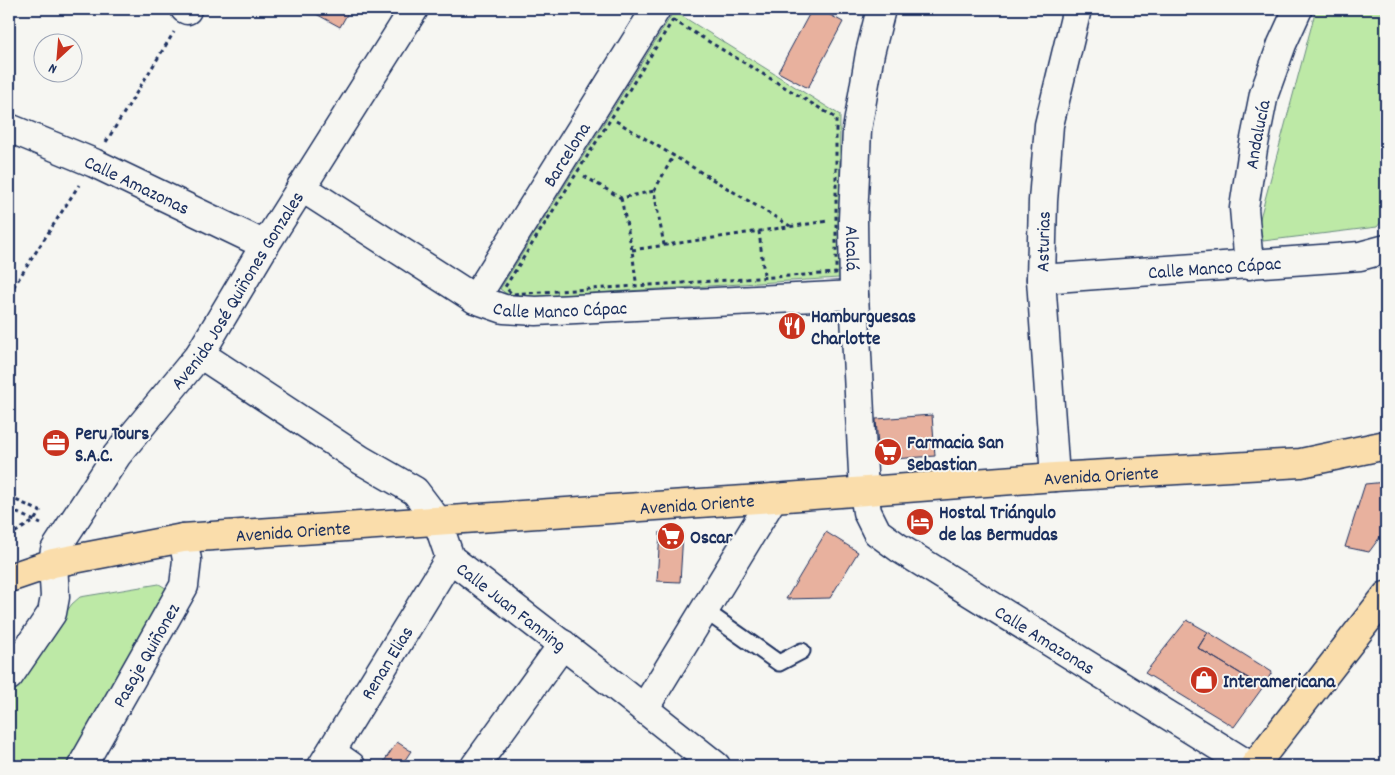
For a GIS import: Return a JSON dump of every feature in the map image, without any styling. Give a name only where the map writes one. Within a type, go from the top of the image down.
[{"type":"main road","name":"Avenida Oriente","points":[[9,578],[52,563],[183,538],[864,492],[1055,477],[1301,463],[1385,446]]},
{"type":"main road","points":[[1254,766],[1386,596]]},
{"type":"street","name":"Avenida José Quiñones Gonzales","points":[[52,563],[55,550],[64,535],[117,456],[200,354],[265,245],[414,9]]},
{"type":"street","name":"Barcelona","points":[[475,299],[656,9]]},
{"type":"street","name":"Alcalá","points":[[864,492],[854,295],[853,219],[856,130],[870,53],[881,9]]},
{"type":"street","name":"Asturias","points":[[1055,477],[1041,280],[1043,201],[1050,125],[1077,9]]},
{"type":"street","name":"Andalucía","points":[[1249,265],[1244,208],[1253,149],[1264,94],[1282,44],[1298,9]]},
{"type":"street","name":"Calle Amazonas","points":[[9,128],[94,163],[265,245]]},
{"type":"street","name":"Calle Manco Cápac","points":[[301,187],[475,299],[504,309],[536,311],[854,295]]},
{"type":"street","name":"Calle Manco Cápac","points":[[1041,280],[1360,256],[1386,249]]},
{"type":"street","name":"Calle Juan Fanning","points":[[200,354],[361,460],[415,491],[437,520],[450,558],[563,644],[716,766]]},
{"type":"street","name":"Calle Amazonas","points":[[864,492],[867,512],[876,532],[1250,766]]},
{"type":"street","points":[[644,709],[773,498]]},
{"type":"street","name":"Pasaje Quiñonez","points":[[82,766],[184,586],[187,560],[183,538]]},
{"type":"street","name":"Renan Elias","points":[[334,761],[450,558]]},
{"type":"street","points":[[9,676],[52,613],[55,597],[52,563]]},
{"type":"street","points":[[475,766],[563,644]]},
{"type":"lane","points":[[704,610],[756,646]]},
{"type":"path","points":[[673,20],[836,118],[836,273],[512,294],[505,287],[577,172],[673,20]]},
{"type":"path","points":[[612,118],[790,226]]},
{"type":"path","points":[[664,245],[654,191],[674,156]]},
{"type":"path","points":[[577,172],[621,198],[654,191]]},
{"type":"path","points":[[621,198],[632,250],[636,286]]},
{"type":"path","points":[[632,250],[836,219]]},
{"type":"path","points":[[759,231],[764,278]]},
{"type":"path","points":[[9,497],[40,511],[34,521],[9,536]]},
{"type":"path","points":[[9,509],[64,535]]},
{"type":"green space","points":[[1316,9],[1386,9],[1386,216],[1377,227],[1263,241],[1259,222]]},
{"type":"green space","points":[[674,11],[840,115],[839,278],[512,298],[500,289]]},
{"type":"green space","points":[[159,584],[169,590],[77,766],[9,766],[9,691],[72,604],[80,597]]},
{"type":"building","points":[[307,9],[350,9],[340,27]]},
{"type":"building","points":[[812,9],[819,9],[843,22],[808,88],[778,72]]},
{"type":"building","points":[[932,415],[935,456],[879,460],[876,419]]},
{"type":"building","points":[[1386,482],[1386,529],[1369,552],[1345,547],[1365,484]]},
{"type":"building","points":[[660,532],[683,533],[680,582],[657,581]]},
{"type":"building","points":[[826,532],[858,552],[830,598],[786,599]]},
{"type":"building","name":"Interamericana","points":[[1187,620],[1208,632],[1198,648],[1263,687],[1234,727],[1145,673]]},
{"type":"building","points":[[1208,632],[1272,672],[1263,687],[1198,648]]},
{"type":"building","points":[[397,742],[411,751],[401,766],[381,766]]},
{"type":"place","name":"Hamburguesas Charlotte","points":[[792,326]]},
{"type":"place","name":"Peru Tours S.A.C.","points":[[56,443]]},
{"type":"place","name":"Farmacia San Sebastian","points":[[888,452]]},
{"type":"place","name":"Hostal Triángulo de las Bermudas","points":[[920,522]]},
{"type":"place","name":"Oscar","points":[[671,536]]},
{"type":"place","name":"Interamericana","points":[[1204,680]]}]
